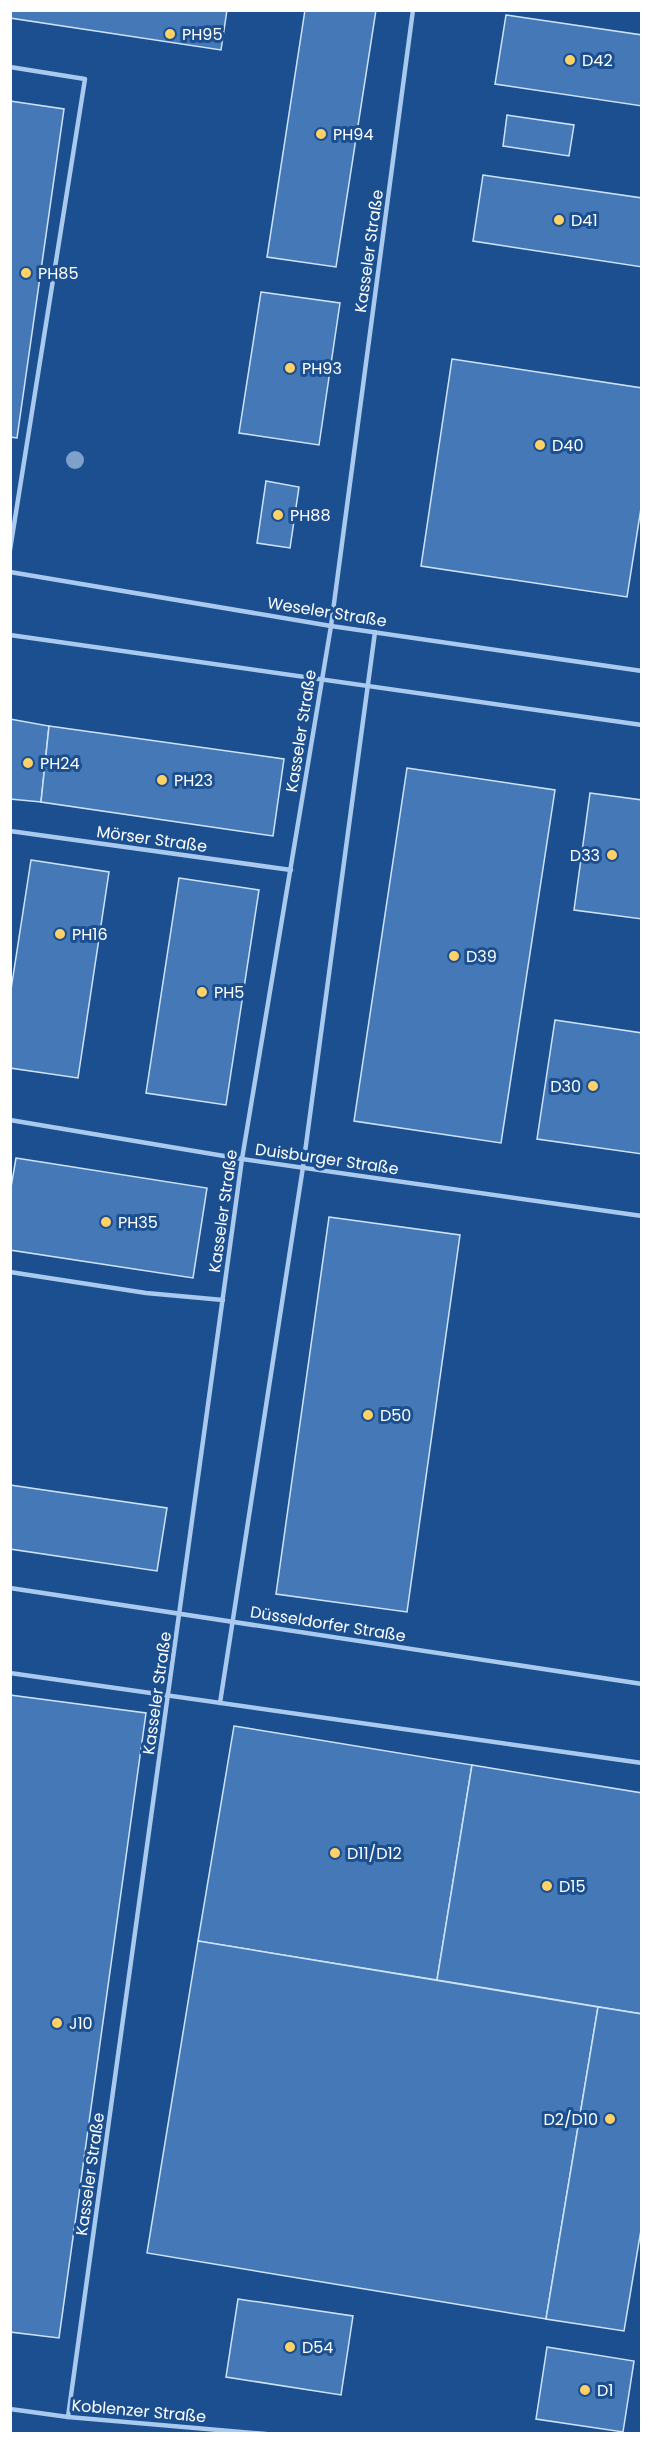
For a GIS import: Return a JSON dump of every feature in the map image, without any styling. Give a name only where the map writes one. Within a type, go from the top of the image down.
[{"type":"lane","name":"Kasseler Straße","points":[[68,2417],[242,1159],[331,626],[413,10]]},
{"type":"lane","points":[[10,67],[85,79],[10,550]]},
{"type":"lane","name":"Weseler Straße","points":[[10,572],[331,626],[642,671]]},
{"type":"lane","points":[[220,1703],[303,1167],[375,632]]},
{"type":"lane","points":[[10,635],[642,725]]},
{"type":"lane","name":"Mörser Straße","points":[[10,831],[291,870]]},
{"type":"lane","name":"Duisburger Straße","points":[[10,1120],[242,1159],[642,1216]]},
{"type":"lane","points":[[10,1272],[146,1293],[223,1299]]},
{"type":"lane","name":"Düsseldorfer Straße","points":[[10,1588],[642,1684]]},
{"type":"lane","points":[[10,1673],[642,1763]]},
{"type":"lane","name":"Koblenzer Straße","points":[[10,2409],[68,2417],[266,2433]]},
{"type":"building","name":"PH95","points":[[10,10],[227,10],[221,50],[10,18]]},
{"type":"building","name":"PH94","points":[[305,10],[376,10],[336,267],[267,257]]},
{"type":"building","name":"D42","points":[[506,15],[642,35],[642,106],[495,84]]},
{"type":"building","name":"PH85","points":[[10,101],[64,109],[17,438],[10,437]]},
{"type":"building","points":[[507,115],[574,125],[569,156],[503,146]]},
{"type":"building","name":"D41","points":[[483,175],[642,198],[642,267],[473,241]]},
{"type":"building","name":"PH93","points":[[261,292],[340,303],[319,445],[239,433]]},
{"type":"building","name":"D40","points":[[452,359],[642,388],[642,502],[627,597],[421,566]]},
{"type":"building","name":"PH88","points":[[266,481],[299,487],[290,548],[257,543]]},
{"type":"building","name":"PH24","points":[[10,719],[49,726],[41,802],[10,799]]},
{"type":"building","name":"PH23","points":[[49,726],[284,759],[273,836],[41,802]]},
{"type":"building","name":"D39","points":[[407,768],[555,790],[501,1143],[354,1121]]},
{"type":"building","name":"D33","points":[[590,793],[642,800],[642,919],[574,910]]},
{"type":"building","name":"PH16","points":[[31,860],[109,872],[78,1078],[10,1068],[10,996]]},
{"type":"building","name":"PH5","points":[[179,878],[259,890],[226,1105],[146,1093]]},
{"type":"building","name":"D30","points":[[555,1020],[642,1033],[642,1154],[537,1139]]},
{"type":"building","name":"PH35","points":[[16,1158],[207,1188],[193,1278],[10,1250],[10,1193]]},
{"type":"building","name":"D50","points":[[329,1217],[460,1235],[407,1612],[276,1594]]},
{"type":"building","points":[[10,1485],[167,1508],[157,1571],[10,1549]]},
{"type":"building","name":"J10","points":[[10,1695],[146,1713],[59,2338],[10,2332]]},
{"type":"building","name":"D11/D12","points":[[234,1726],[472,1765],[437,1980],[198,1941]]},
{"type":"building","name":"D15","points":[[472,1765],[642,1793],[642,2014],[437,1980]]},
{"type":"building","points":[[198,1941],[598,2007],[546,2319],[147,2253]]},
{"type":"building","name":"D2/D10","points":[[598,2007],[642,2014],[642,2224],[624,2331],[546,2319]]},
{"type":"building","name":"D54","points":[[238,2299],[353,2316],[341,2395],[226,2377]]},
{"type":"building","name":"D1","points":[[547,2347],[634,2361],[623,2432],[536,2419]]},
{"type":"place","name":"PH95","points":[[170,34]]},
{"type":"place","name":"D42","points":[[570,60]]},
{"type":"place","name":"PH94","points":[[321,134]]},
{"type":"place","name":"D41","points":[[559,220]]},
{"type":"place","name":"PH85","points":[[26,273]]},
{"type":"place","name":"PH93","points":[[290,368]]},
{"type":"place","name":"D40","points":[[540,445]]},
{"type":"place","name":"PH88","points":[[278,515]]},
{"type":"place","name":"PH24","points":[[28,763]]},
{"type":"place","name":"PH23","points":[[162,780]]},
{"type":"place","name":"D33","points":[[612,855]]},
{"type":"place","name":"PH16","points":[[60,934]]},
{"type":"place","name":"D39","points":[[454,956]]},
{"type":"place","name":"PH5","points":[[202,992]]},
{"type":"place","name":"D30","points":[[593,1086]]},
{"type":"place","name":"PH35","points":[[106,1222]]},
{"type":"place","name":"D50","points":[[368,1415]]},
{"type":"place","name":"D11/D12","points":[[335,1853]]},
{"type":"place","name":"D15","points":[[547,1886]]},
{"type":"place","name":"J10","points":[[57,2023]]},
{"type":"place","name":"D2/D10","points":[[610,2119]]},
{"type":"place","name":"D54","points":[[290,2347]]},
{"type":"place","name":"D1","points":[[585,2390]]}]
